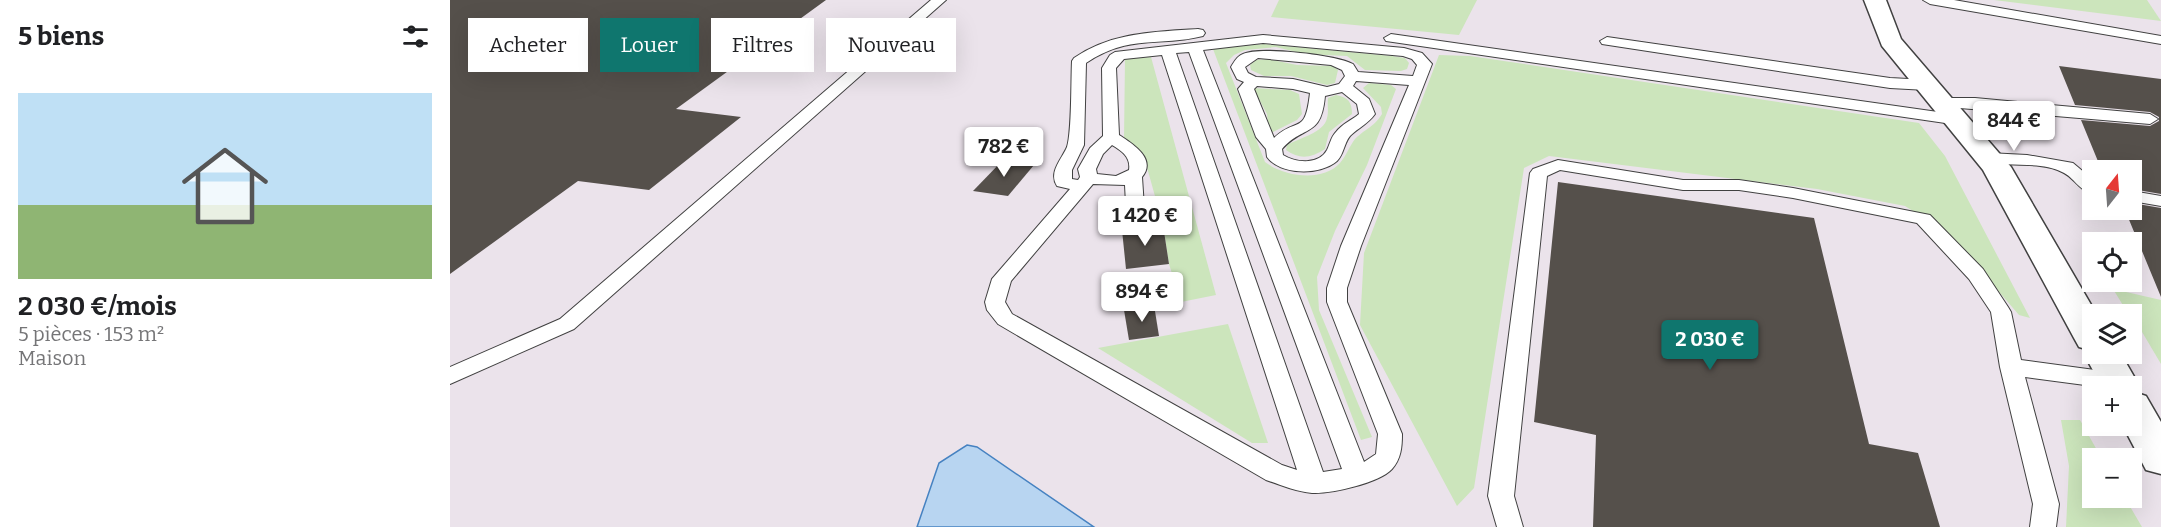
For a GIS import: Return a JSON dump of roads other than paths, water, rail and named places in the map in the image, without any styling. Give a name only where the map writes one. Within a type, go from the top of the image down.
[{"type":"street","points":[[1875,0],[1890,41],[1996,167],[2082,320]]},
{"type":"lane","points":[[450,376],[567,324],[939,0]]},
{"type":"lane","points":[[1930,0],[2015,14],[2108,34],[2161,40]]},
{"type":"lane","points":[[1111,137],[1133,153],[1138,164],[1137,172],[1133,177],[1111,182],[1063,182],[1063,170],[1076,145],[1078,61],[1095,48],[1120,39],[1269,27],[1463,47],[1943,103],[1975,103],[2150,119]]},
{"type":"lane","points":[[1275,39],[1404,52],[1417,56],[1425,64],[1351,246],[1337,288],[1337,302],[1390,434],[1390,451],[1385,460],[1376,468],[1357,475],[1314,483],[1275,473],[1005,319],[997,310],[995,302],[1002,279],[1086,182],[1087,169],[1096,152],[1111,137],[1109,68],[1111,62],[1120,55],[1167,49],[1275,39]]},
{"type":"lane","points":[[1607,42],[1890,83],[1943,103]]},
{"type":"lane","points":[[1194,46],[1357,475]]},
{"type":"lane","points":[[1167,49],[1314,483]]},
{"type":"lane","points":[[1253,81],[1246,89],[1264,136],[1274,148],[1275,157],[1287,164],[1311,166],[1329,159],[1343,134],[1360,123],[1367,114],[1364,102],[1348,82],[1348,67],[1335,60],[1300,59],[1265,53],[1246,58],[1238,67],[1242,76],[1253,81],[1293,84],[1317,90],[1332,91],[1348,82],[1418,81]]},
{"type":"lane","points":[[1274,148],[1283,139],[1310,125],[1316,113],[1317,90]]},
{"type":"lane","points":[[1988,158],[2027,160],[2067,167],[2082,180]]},
{"type":"lane","points":[[1510,527],[1501,496],[1539,173],[1558,165],[1683,185],[1738,185],[1782,191],[1923,219],[1976,274],[2001,312],[2011,367],[2046,504],[2043,527]]},
{"type":"lane","points":[[1133,177],[1136,223]]},
{"type":"lane","points":[[2142,198],[2161,201]]},
{"type":"lane","points":[[2011,367],[2082,390]]},
{"type":"water","points":[[967,445],[977,447],[1094,527],[917,527],[939,463]]}]
